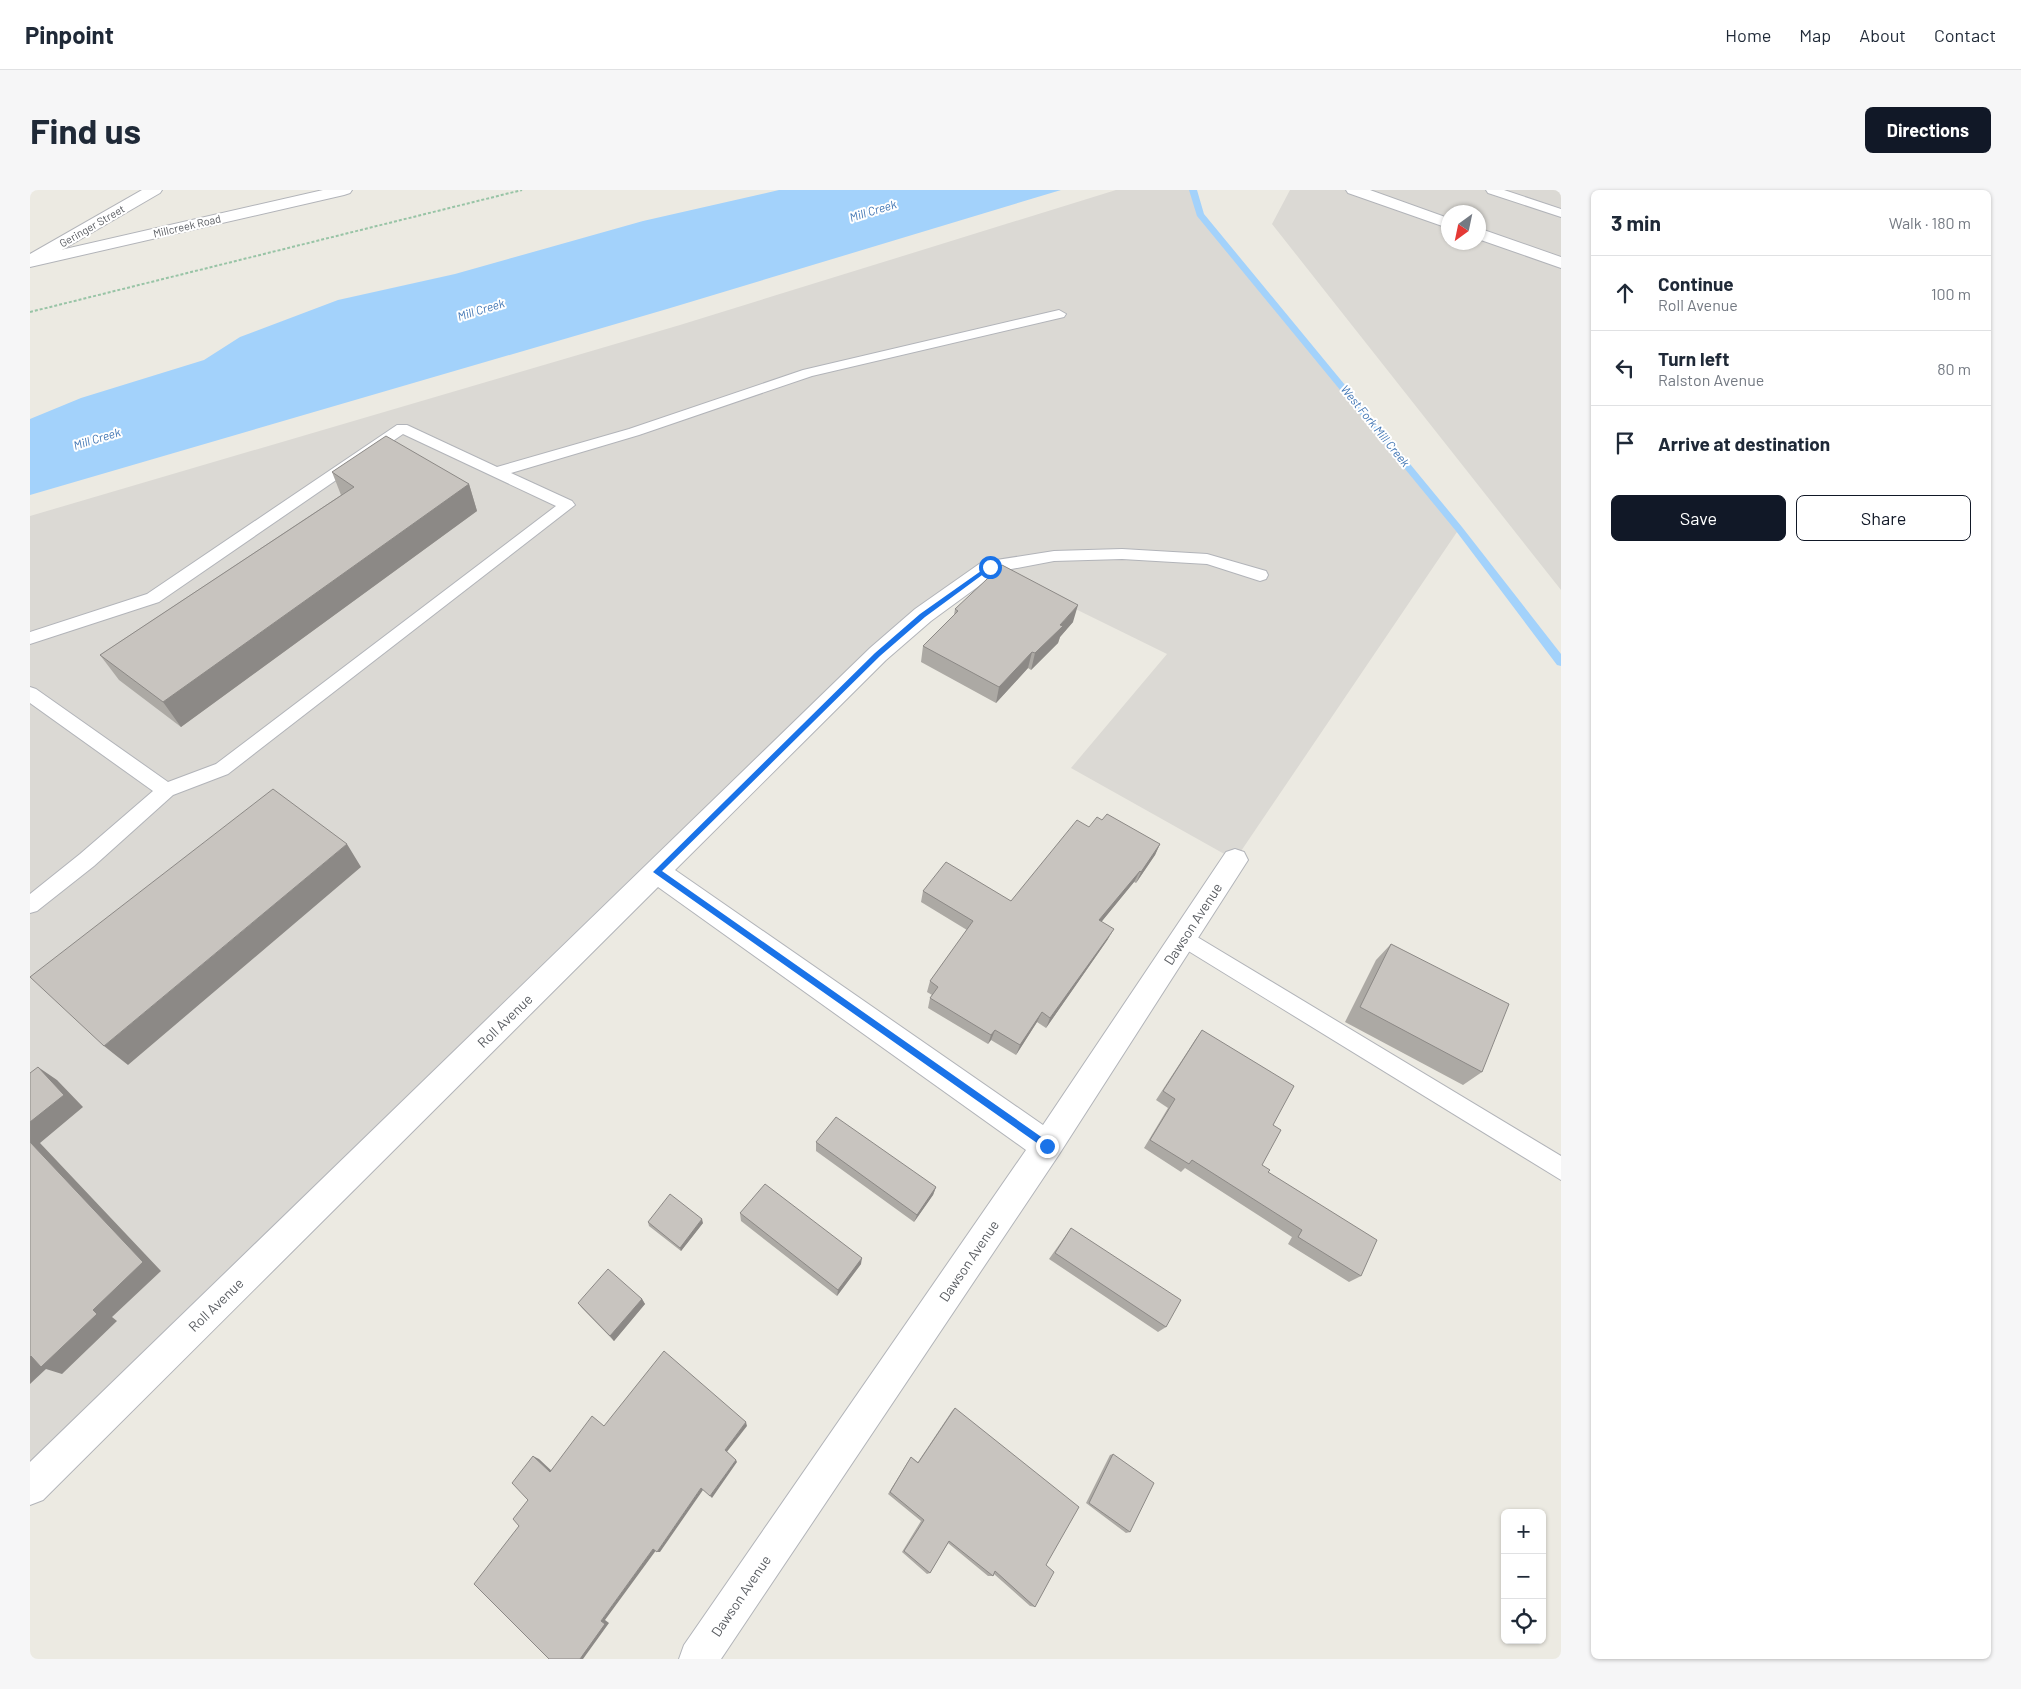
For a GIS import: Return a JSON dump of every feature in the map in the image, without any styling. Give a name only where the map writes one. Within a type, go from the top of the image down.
[{"type":"street","name":"Geringer Street","points":[[30,262],[154,190]]},
{"type":"street","name":"Millcreek Road","points":[[30,262],[344,190]]},
{"type":"street","points":[[1354,190],[1441,221]]},
{"type":"street","points":[[1486,236],[1561,263]]},
{"type":"street","name":"Roll Avenue","points":[[30,1487],[878,654],[923,616],[990,567]]},
{"type":"street","name":"Dawson Avenue","points":[[698,1659],[1047,1146],[1235,860]]},
{"type":"street","points":[[657,872],[1047,1146]]},
{"type":"lane","points":[[1492,190],[1561,213]]},
{"type":"lane","points":[[496,472],[634,432],[808,373],[1059,314]]},
{"type":"lane","points":[[30,638],[153,598],[402,428],[567,505],[222,769],[166,790],[87,860],[30,905]]},
{"type":"lane","points":[[990,567],[1054,556],[1122,554],[1207,559],[1260,575]]},
{"type":"lane","points":[[30,694],[166,790]]},
{"type":"lane","points":[[1184,938],[1561,1169]]},
{"type":"path","points":[[30,312],[393,224],[522,190]]},
{"type":"shaded area","points":[[1116,190],[1193,190],[1200,214],[1459,529],[1235,860],[1071,768],[1167,654],[990,567],[923,615],[30,1487],[30,516],[680,325]]},
{"type":"shaded area","points":[[1290,190],[1561,190],[1561,590],[1272,224]]},
{"type":"water","name":"Mill Creek","points":[[779,190],[1061,190],[667,309],[30,495],[30,419],[81,398],[204,360],[240,337],[338,300],[455,274],[643,221]]},
{"type":"building","points":[[386,436],[469,484],[163,702],[100,655],[354,487],[332,472]]},
{"type":"building","points":[[1002,565],[1078,605],[1060,625],[1063,626],[1035,653],[1032,652],[999,687],[923,646],[958,611],[955,609]]},
{"type":"building","points":[[273,789],[347,844],[104,1046],[30,977]]},
{"type":"building","points":[[1107,814],[1160,844],[1141,872],[1099,920],[1114,929],[1050,1018],[1042,1012],[1020,1045],[995,1030],[991,1035],[930,998],[938,987],[930,981],[973,921],[923,891],[946,862],[1011,901],[1077,820],[1089,827],[1097,817],[1102,820]]},
{"type":"building","points":[[1391,944],[1509,1004],[1482,1072],[1360,1007]]},
{"type":"building","points":[[1202,1030],[1294,1086],[1273,1125],[1281,1130],[1262,1165],[1270,1170],[1268,1172],[1377,1240],[1361,1276],[1298,1237],[1302,1230],[1192,1160],[1189,1164],[1150,1140],[1175,1099],[1163,1091]]},
{"type":"building","points":[[38,1067],[64,1095],[30,1122],[30,1073]]},
{"type":"building","points":[[836,1117],[936,1187],[917,1215],[816,1142]]},
{"type":"building","points":[[30,1142],[143,1262],[93,1310],[97,1314],[41,1367],[30,1357]]},
{"type":"building","points":[[765,1184],[862,1258],[838,1290],[740,1213]]},
{"type":"building","points":[[670,1194],[702,1219],[680,1248],[648,1222]]},
{"type":"building","points":[[1071,1228],[1181,1300],[1166,1327],[1055,1253]]},
{"type":"building","points":[[608,1269],[642,1299],[610,1336],[578,1303]]},
{"type":"building","points":[[664,1351],[746,1422],[725,1450],[736,1460],[710,1496],[701,1488],[657,1552],[653,1549],[601,1621],[605,1624],[580,1659],[549,1659],[474,1584],[519,1526],[513,1519],[528,1500],[512,1483],[533,1456],[550,1472],[592,1416],[604,1426]]},
{"type":"building","points":[[955,1408],[1079,1507],[1046,1565],[1054,1572],[1035,1607],[995,1571],[993,1576],[949,1541],[930,1573],[904,1551],[924,1520],[890,1492],[911,1457],[918,1463]]},
{"type":"building","points":[[1113,1454],[1154,1483],[1130,1532],[1089,1503]]},
{"type":"waterway","name":"West Fork Mill Creek","points":[[1193,190],[1200,214],[1459,529],[1561,662]]},
{"type":"route","points":[[990,567],[923,616],[878,654],[861,673],[657,872],[1047,1146]]}]
